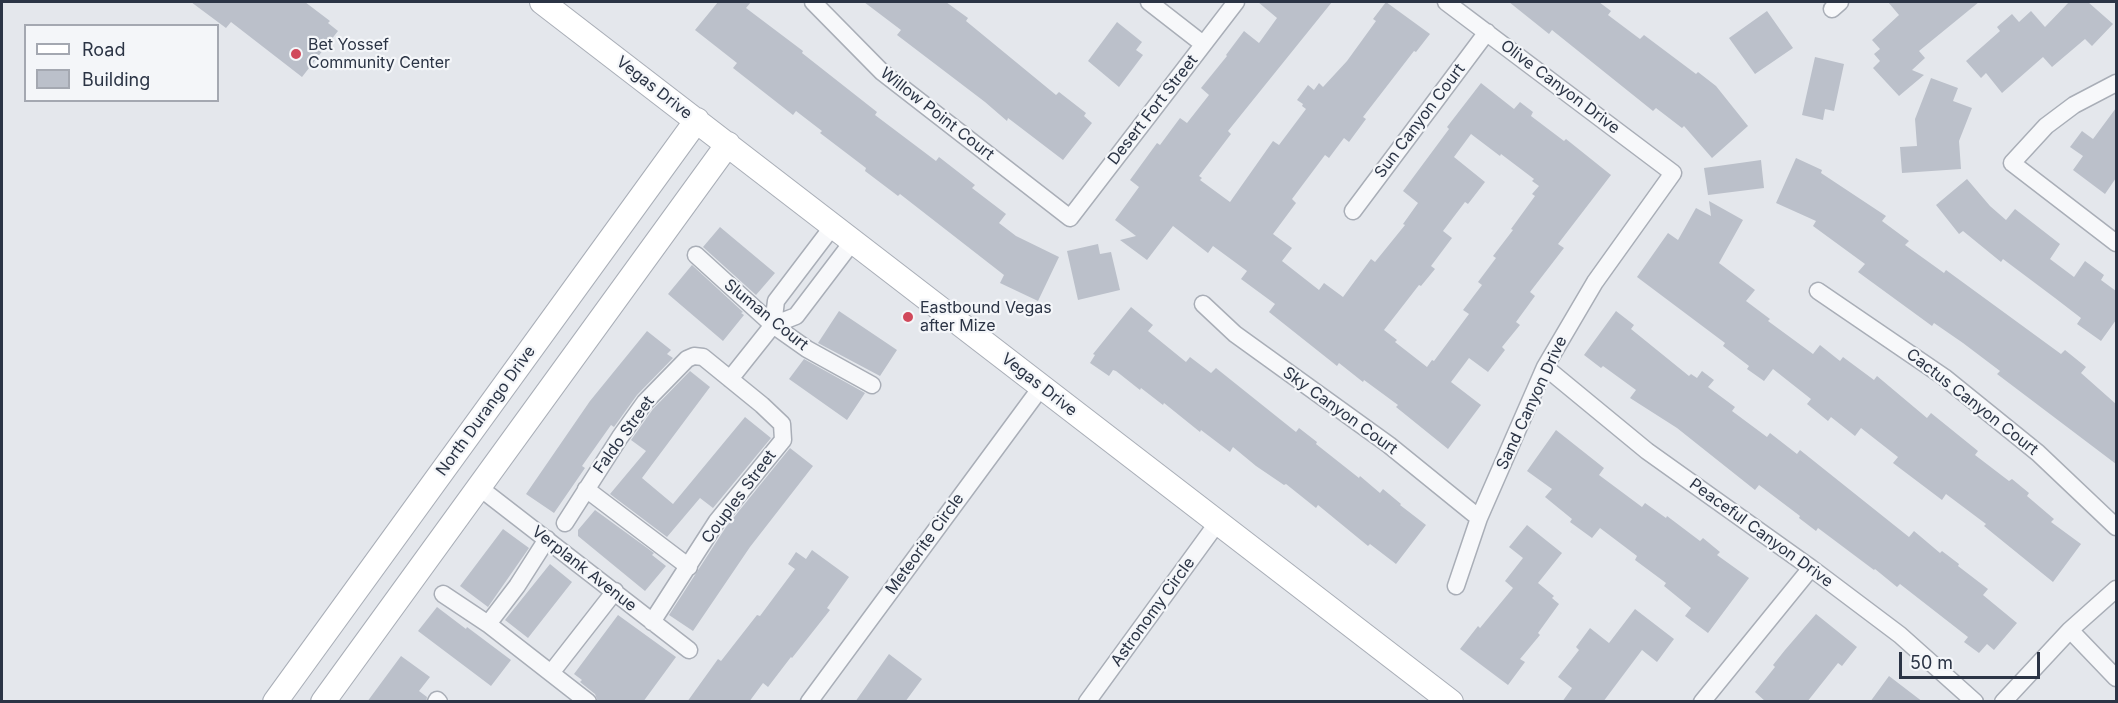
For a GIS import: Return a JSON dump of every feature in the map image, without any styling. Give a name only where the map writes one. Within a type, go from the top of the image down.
[{"type":"main road","name":"Vegas Drive","points":[[543,2],[1451,702]]},
{"type":"main road","name":"North Durango Drive","points":[[275,702],[697,120]]},
{"type":"main road","points":[[323,702],[728,144]]},
{"type":"street","name":"Willow Point Court","points":[[813,2],[882,72],[1070,218]]},
{"type":"street","points":[[1149,2],[1203,44]]},
{"type":"street","name":"Desert Fort Street","points":[[1070,218],[1236,2]]},
{"type":"street","name":"Olive Canyon Drive","points":[[1446,2],[1673,173]]},
{"type":"street","name":"Sun Canyon Court","points":[[1353,211],[1487,32]]},
{"type":"street","points":[[2116,83],[2074,105],[2046,126],[2012,163],[2116,243]]},
{"type":"street","name":"Sand Canyon Drive","points":[[1456,586],[1479,518],[1545,367],[1595,282],[1673,173]]},
{"type":"street","points":[[773,325],[776,301],[833,226]]},
{"type":"street","points":[[730,379],[773,325],[796,316],[853,241]]},
{"type":"street","name":"Sluman Court","points":[[696,255],[773,325],[807,349],[872,385]]},
{"type":"street","name":"Cactus Canyon Court","points":[[1818,291],[1953,384],[2038,453],[2116,527]]},
{"type":"street","name":"Sky Canyon Court","points":[[1203,304],[1235,334],[1389,446],[1479,518]]},
{"type":"street","name":"Faldo Street","points":[[565,523],[645,402],[687,359],[694,356],[703,357],[730,379]]},
{"type":"street","name":"Peaceful Canyon Drive","points":[[1545,367],[1647,451],[1811,568],[1900,635],[1975,702]]},
{"type":"street","name":"Couples Street","points":[[652,622],[717,521],[783,440],[782,424],[730,379]]},
{"type":"street","name":"Meteorite Circle","points":[[809,702],[1042,386]]},
{"type":"street","name":"Verplank Avenue","points":[[480,488],[689,650]]},
{"type":"street","points":[[586,489],[689,567]]},
{"type":"street","name":"Astronomy Circle","points":[[1088,702],[1218,522]]},
{"type":"street","points":[[488,624],[517,586],[547,539]]},
{"type":"street","points":[[1702,702],[1811,568]]},
{"type":"street","points":[[2003,702],[2070,630],[2116,590]]},
{"type":"street","points":[[551,673],[615,591]]},
{"type":"street","points":[[443,594],[488,624],[588,702]]},
{"type":"street","points":[[2070,630],[2116,678]]},
{"type":"building","name":"Bet Yossef Community Center","points":[[191,2],[305,2],[330,21],[328,23],[338,31],[302,77],[231,22],[226,28]]},
{"type":"building","points":[[718,2],[751,2],[746,8],[877,112],[875,115],[936,161],[939,157],[975,185],[972,188],[1006,214],[999,223],[1016,236],[1059,257],[1038,301],[1000,283],[1004,275],[900,194],[898,196],[865,171],[866,168],[820,133],[822,131],[796,111],[793,115],[733,68],[737,63],[695,30]]},
{"type":"building","points":[[864,2],[946,2],[968,18],[966,21],[1056,95],[1059,92],[1086,113],[1084,116],[1092,123],[1063,160],[1008,118],[1007,121],[897,35],[901,30]]},
{"type":"building","points":[[1258,2],[1332,2],[1228,131],[1231,134],[1199,176],[1202,178],[1200,180],[1230,202],[1273,141],[1279,145],[1306,109],[1297,100],[1308,85],[1314,90],[1319,83],[1323,87],[1347,61],[1376,21],[1373,19],[1386,2],[1430,34],[1363,117],[1366,119],[1349,142],[1344,138],[1329,158],[1325,155],[1292,199],[1296,203],[1273,234],[1292,248],[1282,261],[1319,290],[1324,283],[1343,297],[1371,259],[1375,262],[1405,225],[1403,224],[1418,203],[1403,191],[1449,129],[1447,127],[1481,83],[1514,109],[1520,102],[1533,112],[1531,116],[1564,141],[1566,139],[1611,175],[1558,244],[1564,248],[1530,292],[1535,296],[1516,322],[1520,325],[1502,347],[1505,350],[1488,372],[1469,358],[1451,382],[1481,405],[1448,449],[1396,407],[1398,405],[1339,363],[1337,366],[1269,312],[1275,304],[1241,279],[1247,271],[1213,246],[1208,253],[1173,226],[1147,260],[1120,240],[1136,236],[1115,220],[1139,187],[1130,180],[1157,143],[1160,145],[1180,118],[1187,123],[1209,95],[1201,88],[1244,31],[1259,43],[1277,18]],"holes":[[[1471,134],[1500,156],[1501,154],[1534,179],[1532,181],[1539,186],[1532,194],[1535,196],[1511,229],[1513,230],[1493,256],[1496,258],[1478,282],[1482,285],[1463,310],[1469,314],[1427,367],[1395,342],[1397,340],[1384,330],[1419,285],[1421,286],[1435,269],[1431,266],[1452,238],[1443,231],[1465,202],[1468,204],[1485,182],[1454,157]]]},
{"type":"building","points":[[1509,2],[1599,2],[1611,11],[1608,15],[1640,39],[1644,35],[1716,86],[1748,126],[1712,158],[1684,126],[1682,128],[1656,108],[1653,111],[1552,30],[1549,34]]},
{"type":"building","points":[[1888,2],[1979,2],[1919,51],[1925,58],[1912,70],[1924,75],[1899,96],[1873,68],[1880,61],[1874,54],[1880,49],[1872,40],[1899,15]]},
{"type":"building","points":[[2069,2],[2088,2],[2113,24],[2092,46],[2085,39],[2052,67],[2043,57],[2002,93],[1986,73],[1981,78],[1966,61],[2000,31],[1997,27],[2012,14],[2019,22],[2031,11],[2045,27]]},
{"type":"building","points":[[1767,11],[1793,48],[1755,74],[1729,38]]},
{"type":"building","points":[[1117,22],[1142,42],[1136,50],[1143,55],[1119,87],[1088,61]]},
{"type":"building","points":[[1815,57],[1844,64],[1834,111],[1825,109],[1823,120],[1802,115]]},
{"type":"building","points":[[1931,78],[1958,88],[1953,101],[1972,108],[1959,141],[1961,169],[1902,173],[1900,147],[1917,146],[1915,119]]},
{"type":"building","points":[[2116,108],[2116,178],[2105,194],[2073,170],[2083,156],[2070,147],[2082,131],[2093,139]]},
{"type":"building","points":[[1796,158],[1822,170],[1821,173],[1886,216],[1882,221],[1909,241],[1905,245],[1944,273],[1946,270],[2061,354],[2065,350],[2086,367],[2081,373],[2116,404],[2116,464],[1997,374],[2000,371],[1963,343],[1934,323],[1932,326],[1858,272],[1865,264],[1813,226],[1816,221],[1776,203]]},
{"type":"building","points":[[1761,160],[1764,188],[1708,195],[1704,168]]},
{"type":"building","points":[[1967,179],[1990,206],[2006,220],[2015,209],[2060,244],[2050,259],[2074,277],[2085,261],[2104,275],[2101,280],[2116,291],[2116,320],[2101,341],[2077,324],[2081,318],[2055,298],[2003,259],[2001,262],[1963,231],[1959,234],[1936,205]]},
{"type":"building","points":[[1709,201],[1743,220],[1719,263],[1755,290],[1746,301],[1770,319],[1768,321],[1813,354],[1820,345],[1840,361],[1843,357],[1874,380],[1877,376],[1927,418],[1931,413],[1978,451],[1975,455],[2029,493],[2027,496],[2054,519],[2051,522],[2081,544],[2053,582],[1984,526],[1986,524],[1946,494],[1942,500],[1893,463],[1898,457],[1861,428],[1855,436],[1831,417],[1828,421],[1807,404],[1811,399],[1773,369],[1764,381],[1747,369],[1749,366],[1723,346],[1725,343],[1637,277],[1668,233],[1678,240],[1696,208],[1711,216]]},
{"type":"building","points":[[720,227],[775,273],[756,295],[703,247]]},
{"type":"building","points":[[1098,244],[1100,254],[1111,252],[1120,290],[1078,300],[1067,251]]},
{"type":"building","points":[[692,265],[743,312],[741,313],[744,315],[723,341],[668,294]]},
{"type":"building","points":[[1131,307],[1153,325],[1148,331],[1186,362],[1190,357],[1211,373],[1216,368],[1296,432],[1299,428],[1359,478],[1360,476],[1380,493],[1383,489],[1426,525],[1396,564],[1370,544],[1368,546],[1318,505],[1316,508],[1233,447],[1230,452],[1116,371],[1113,370],[1109,376],[1090,363],[1095,355],[1093,354]]},
{"type":"building","points":[[839,311],[897,350],[880,376],[818,343]]},
{"type":"building","points":[[1616,311],[1634,325],[1631,329],[1689,376],[1691,374],[1697,378],[1702,371],[1714,380],[1708,387],[1735,407],[1732,411],[1767,437],[1770,433],[1797,454],[1800,450],[1909,537],[1914,531],[1940,553],[1942,551],[1959,564],[1958,566],[1988,589],[1983,595],[2017,623],[1994,650],[1987,644],[1979,653],[1964,642],[1968,637],[1900,584],[1897,587],[1818,528],[1816,531],[1759,485],[1755,490],[1677,428],[1630,398],[1636,390],[1584,355]]},
{"type":"building","points":[[647,331],[671,350],[667,354],[673,358],[637,395],[614,427],[611,425],[582,466],[585,468],[554,513],[526,494],[590,401]]},
{"type":"building","points":[[804,359],[865,393],[847,420],[789,379]]},
{"type":"building","points":[[690,371],[710,387],[642,478],[673,504],[745,417],[771,438],[713,508],[700,498],[667,537],[610,494],[646,451],[631,440],[653,409]]},
{"type":"building","points":[[1556,430],[1604,468],[1599,475],[1642,507],[1645,503],[1666,518],[1667,516],[1700,541],[1703,538],[1720,552],[1717,555],[1749,578],[1708,633],[1685,616],[1691,608],[1664,586],[1666,583],[1635,560],[1637,556],[1600,528],[1592,538],[1570,522],[1572,519],[1545,497],[1552,489],[1527,471]]},
{"type":"building","points":[[790,448],[813,466],[750,547],[693,631],[669,615],[726,527]]},
{"type":"building","points":[[595,510],[654,553],[652,555],[666,566],[645,591],[578,536],[578,530]]},
{"type":"building","points":[[1527,525],[1562,553],[1538,583],[1554,596],[1552,598],[1559,604],[1538,633],[1540,635],[1520,659],[1525,662],[1508,685],[1460,649],[1513,588],[1505,581],[1523,558],[1509,547]]},
{"type":"building","points":[[503,529],[529,548],[488,607],[460,586]]},
{"type":"building","points":[[812,550],[849,577],[827,608],[830,610],[792,658],[768,687],[763,683],[749,702],[687,702],[718,659],[721,661],[757,615],[760,616],[795,569],[788,564],[796,552],[806,559]]},
{"type":"building","points":[[550,564],[572,582],[528,638],[505,620]]},
{"type":"building","points":[[437,607],[511,660],[491,686],[418,631]]},
{"type":"building","points":[[1635,609],[1674,639],[1657,662],[1642,650],[1603,702],[1562,702],[1572,688],[1558,677],[1579,650],[1576,647],[1590,628],[1609,643]]},
{"type":"building","points":[[1816,614],[1857,647],[1842,666],[1838,663],[1807,702],[1766,702],[1755,692],[1775,667],[1773,665]]},
{"type":"building","points":[[618,615],[676,657],[643,702],[598,702],[595,694],[574,674]]},
{"type":"building","points":[[889,654],[922,679],[905,702],[855,702]]},
{"type":"building","points":[[401,656],[430,677],[419,691],[427,697],[426,702],[367,702]]},
{"type":"building","points":[[1889,676],[1923,702],[1870,702]]},
{"type":"place","name":"Bet Yossef Community Center","points":[[296,54]]},
{"type":"place","name":"Eastbound Vegas after Mize","points":[[908,317]]}]
